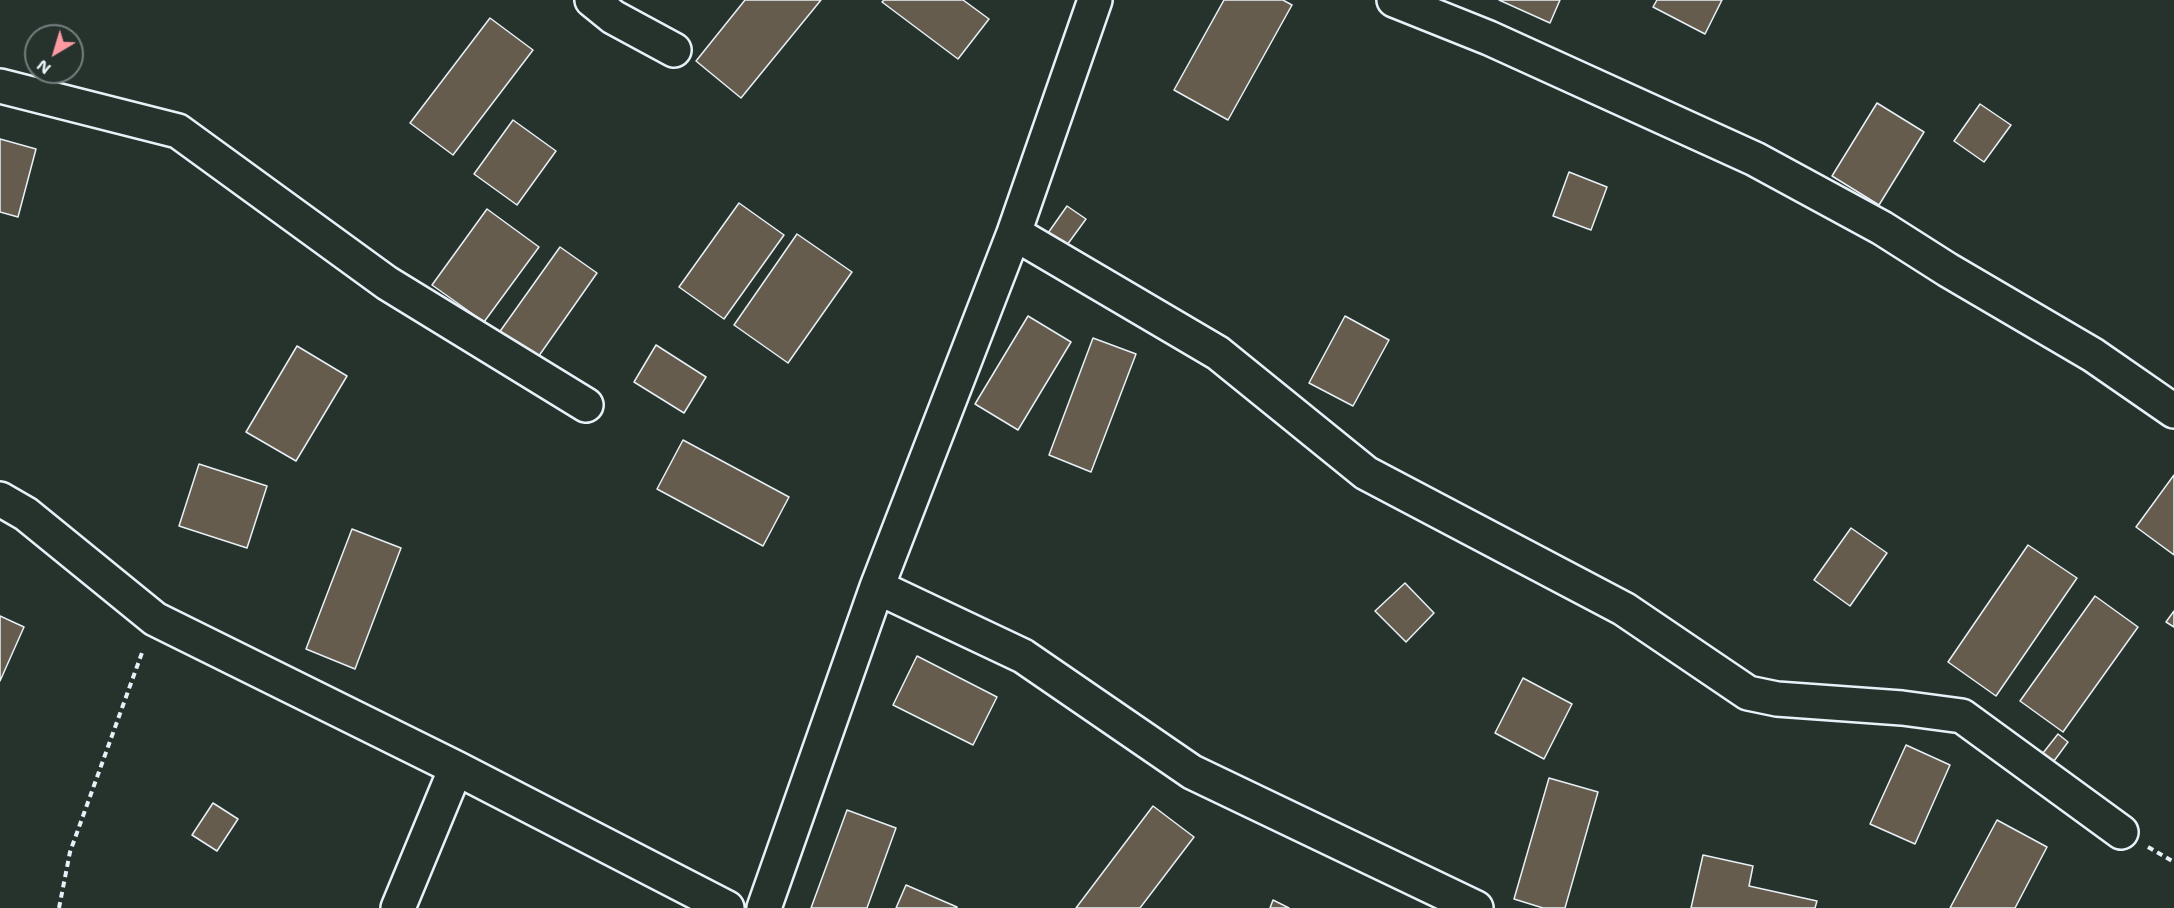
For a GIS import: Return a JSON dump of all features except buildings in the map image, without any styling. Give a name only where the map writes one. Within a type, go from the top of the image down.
[{"type":"street","points":[[592,0],[613,17],[674,50]]},
{"type":"street","points":[[764,908],[877,587],[1014,233],[1095,0]]},
{"type":"street","points":[[1394,0],[1489,38],[1755,159],[1882,228],[1947,270],[2093,355],[2174,411]]},
{"type":"street","points":[[0,86],[178,130],[387,283],[586,405]]},
{"type":"street","points":[[1014,233],[1218,353],[1366,473],[1624,609],[1748,693],[1777,699],[1902,708],[1962,716],[2121,832]]},
{"type":"street","points":[[0,499],[26,514],[155,618],[456,768],[727,908]]},
{"type":"street","points":[[877,587],[1023,656],[1192,772],[1476,908]]},
{"type":"street","points":[[398,908],[456,768]]},
{"type":"path","points":[[59,908],[70,852],[155,618]]}]
